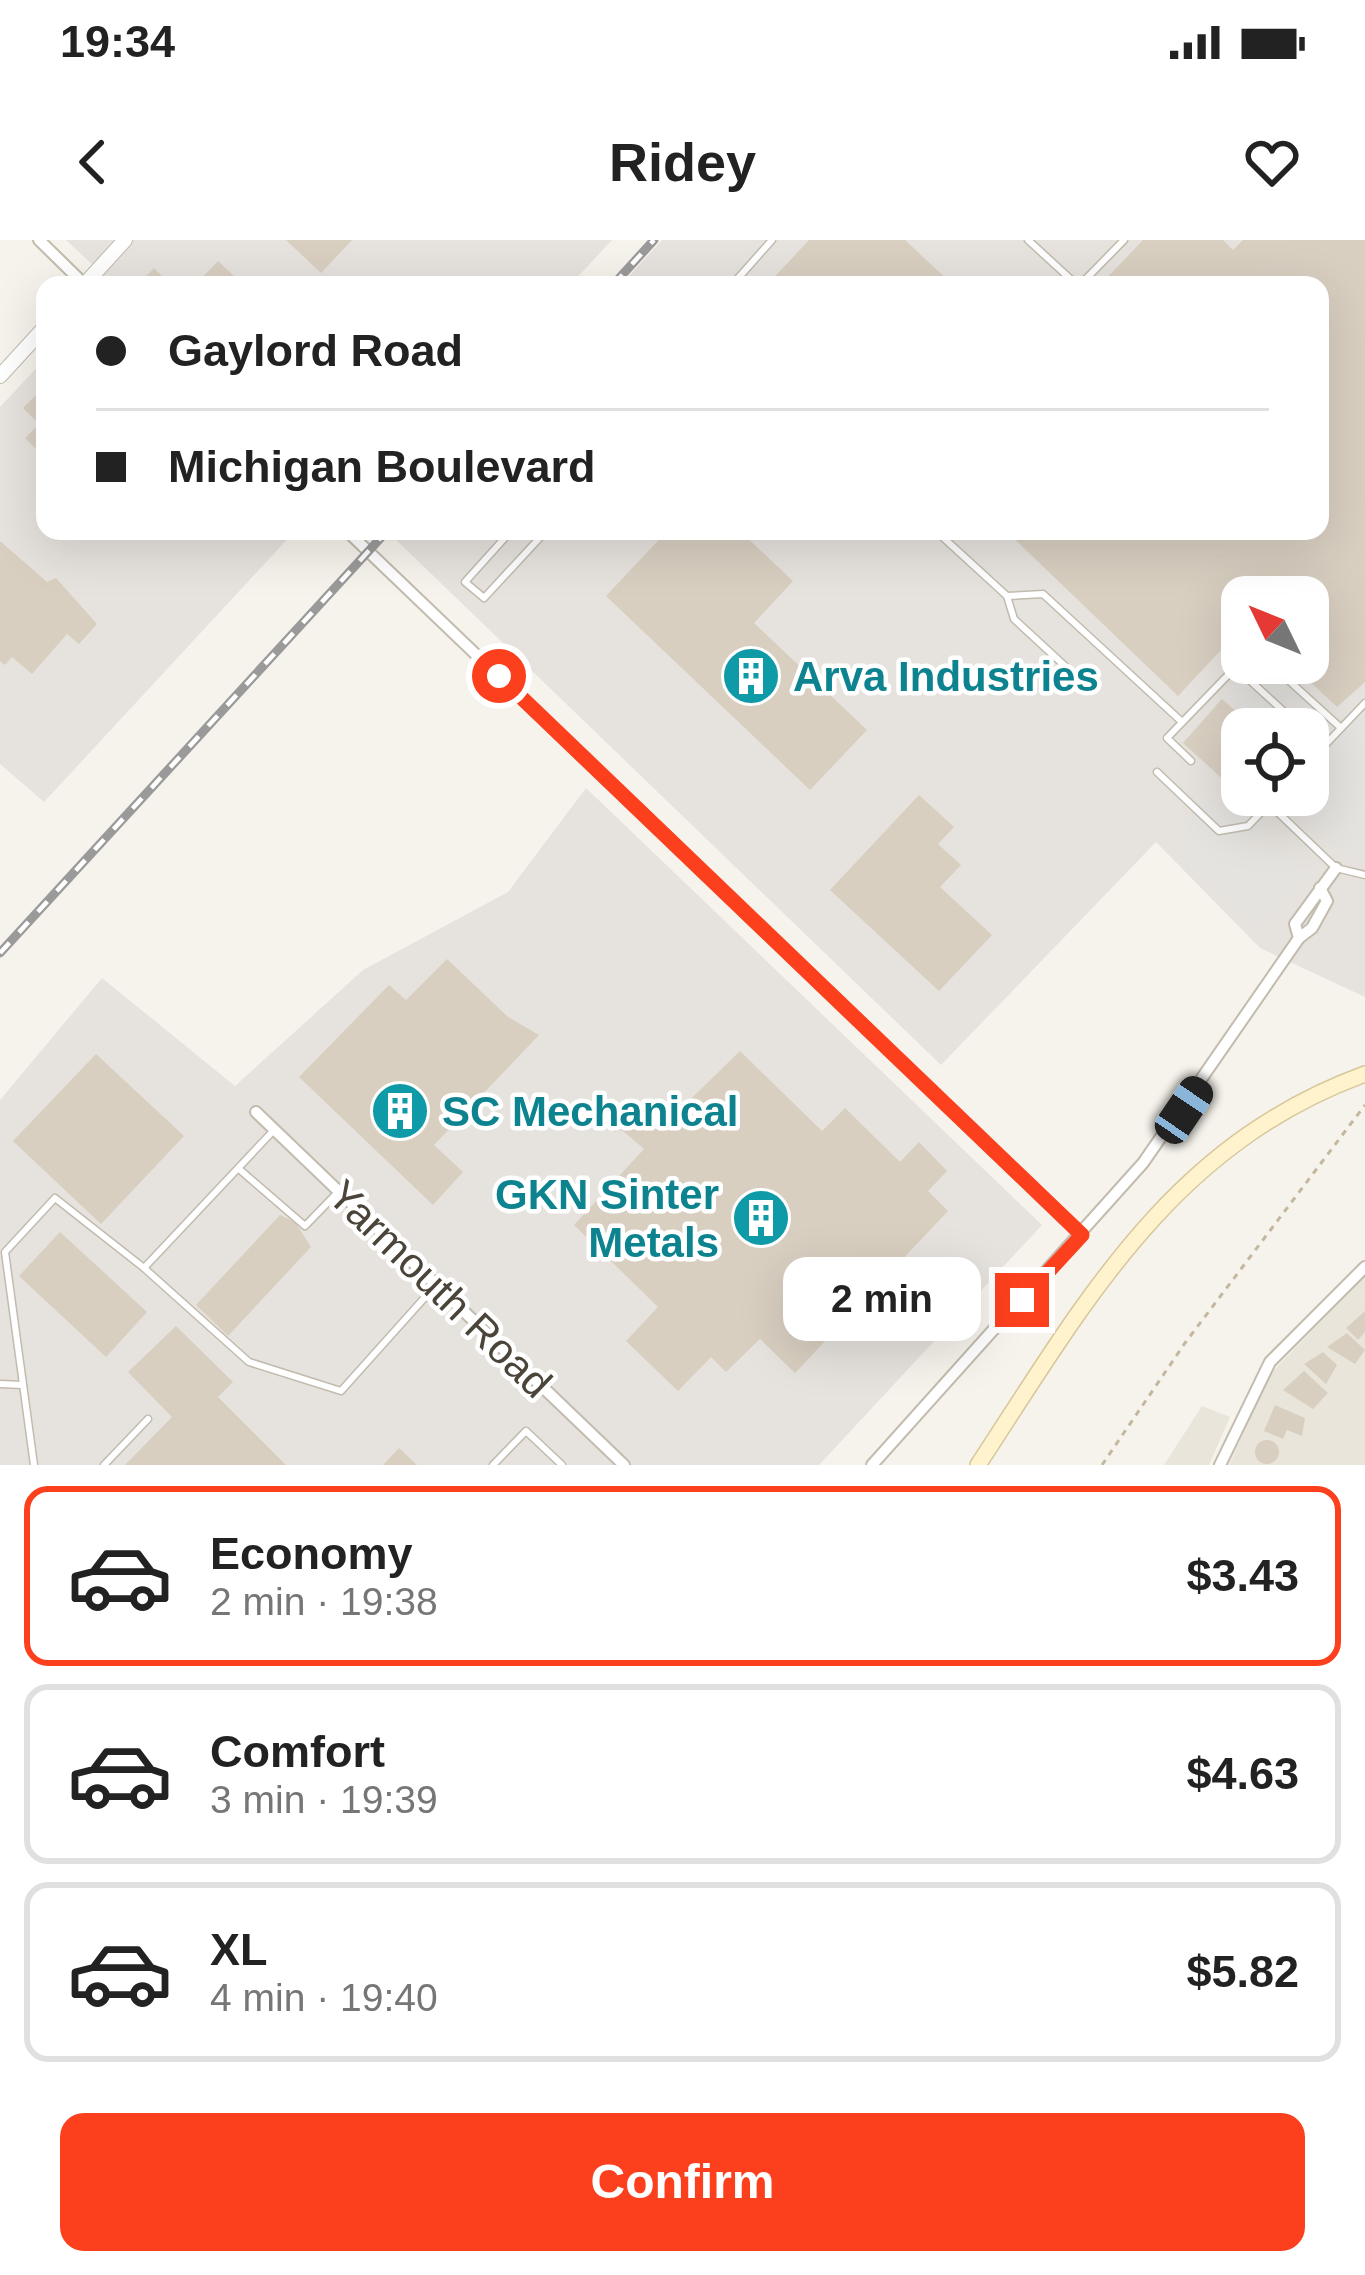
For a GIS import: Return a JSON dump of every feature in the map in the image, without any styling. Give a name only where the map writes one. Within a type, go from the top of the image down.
[{"type":"main road","points":[[978,1465],[1112,1261],[1146,1221],[1224,1151],[1282,1113],[1359,1076]]},
{"type":"street","points":[[39,240],[75,276]]},
{"type":"street","points":[[92,276],[125,240]]},
{"type":"street","points":[[0,376],[36,337]]},
{"type":"street","points":[[356,540],[1082,1235]]},
{"type":"street","points":[[872,1465],[1082,1235],[1184,1110],[1299,938],[1295,924],[1336,868]]},
{"type":"street","name":"Yarmouth Road","points":[[256,1112],[624,1465]]},
{"type":"street","points":[[1220,1465],[1270,1362],[1365,1267]]},
{"type":"lane","points":[[740,276],[772,240]]},
{"type":"lane","points":[[1028,240],[1068,276]]},
{"type":"lane","points":[[1087,276],[1124,240]]},
{"type":"lane","points":[[503,540],[465,582],[484,598],[538,540]]},
{"type":"lane","points":[[946,540],[1007,596],[1014,619],[1091,690]]},
{"type":"lane","points":[[1007,596],[1043,594],[1182,722]]},
{"type":"lane","points":[[1191,760],[1167,738],[1221,681]]},
{"type":"lane","points":[[1255,684],[1280,708]]},
{"type":"lane","points":[[1293,684],[1341,728]]},
{"type":"lane","points":[[1329,741],[1365,704]]},
{"type":"lane","points":[[1157,772],[1220,831],[1249,826],[1258,816]]},
{"type":"lane","points":[[1282,816],[1336,868],[1365,875]]},
{"type":"lane","points":[[144,1268],[274,1130]]},
{"type":"lane","points":[[238,1168],[305,1226],[338,1192]]},
{"type":"lane","points":[[34,1465],[3,1255],[55,1198],[144,1268],[249,1362],[341,1391],[436,1285]]},
{"type":"lane","points":[[0,1384],[23,1385]]},
{"type":"lane","points":[[104,1465],[148,1419]]},
{"type":"lane","points":[[493,1465],[526,1431],[562,1465]]},
{"type":"path","points":[[1102,1465],[1185,1343],[1365,1106]]},
{"type":"shaded area","points":[[66,240],[612,240],[578,276],[104,276]]},
{"type":"shaded area","points":[[662,240],[1365,240],[1365,997],[1260,948],[1156,842],[941,1065],[396,540],[1329,540],[1329,276],[629,276]]},
{"type":"shaded area","points":[[36,369],[36,540],[287,540],[44,802],[0,764],[0,407]]},
{"type":"shaded area","points":[[1234,684],[1287,684],[1314,708],[1239,708],[1225,695]]},
{"type":"shaded area","points":[[1362,700],[1365,703],[1365,868],[1304,816],[1329,816],[1329,722],[1334,726]]},
{"type":"shaded area","points":[[586,788],[1042,1225],[819,1465],[0,1465],[0,1100],[102,978],[235,1086],[363,970],[508,892]]},
{"type":"shaded area","points":[[1207,800],[1234,822],[1240,816],[1271,816],[1247,845],[1262,857],[1273,845],[1306,873],[1260,925],[1179,856],[1191,842],[1179,832]]},
{"type":"shaded area","points":[[1365,1276],[1365,1465],[1229,1465],[1270,1374]]},
{"type":"shaded area","points":[[1202,1406],[1230,1417],[1209,1465],[1164,1465]]},
{"type":"building","points":[[286,240],[352,240],[321,273]]},
{"type":"building","points":[[809,240],[905,240],[943,276],[775,276]]},
{"type":"building","points":[[1143,240],[1223,240],[1233,250],[1243,240],[1365,240],[1365,682],[1337,707],[1312,684],[1329,684],[1329,576],[1221,576],[1221,650],[1178,696],[1015,540],[1329,540],[1329,276],[1109,276]]},
{"type":"building","points":[[218,261],[234,276],[204,276]]},
{"type":"building","points":[[36,395],[36,421],[23,408]]},
{"type":"building","points":[[36,427],[36,449],[25,438]]},
{"type":"building","name":"Arva Industries","points":[[659,540],[750,540],[793,581],[754,623],[867,730],[810,790],[606,596]]},
{"type":"building","points":[[0,541],[47,582],[56,578],[97,624],[79,644],[67,634],[32,674],[12,657],[5,665],[0,661]]},
{"type":"building","points":[[1222,699],[1232,708],[1221,708],[1221,777],[1183,743]]},
{"type":"building","points":[[919,795],[954,827],[938,844],[961,865],[940,887],[992,935],[939,991],[830,890]]},
{"type":"building","name":"SC Mechanical","points":[[447,959],[508,1017],[539,1035],[434,1145],[463,1172],[433,1205],[299,1077],[389,985],[406,1000]]},
{"type":"building","name":"GKN Sinter Metals","points":[[740,1051],[822,1131],[845,1108],[900,1162],[919,1142],[947,1171],[928,1191],[948,1211],[795,1373],[760,1339],[726,1372],[711,1357],[678,1391],[626,1341],[658,1307],[574,1225],[644,1149],[622,1130],[614,1132],[615,1123],[660,1129]]},
{"type":"building","points":[[96,1054],[184,1136],[101,1224],[13,1141]]},
{"type":"building","points":[[280,1215],[295,1222],[311,1247],[228,1336],[196,1305]]},
{"type":"building","points":[[60,1232],[147,1312],[106,1357],[19,1276]]},
{"type":"building","points":[[1365,1311],[1365,1332],[1358,1340],[1346,1328]]},
{"type":"building","points":[[176,1326],[233,1382],[218,1397],[286,1465],[125,1465],[172,1417],[128,1372]]},
{"type":"building","points":[[1347,1333],[1365,1350],[1355,1364],[1327,1347]]},
{"type":"building","points":[[1323,1352],[1337,1365],[1326,1384],[1304,1364]]},
{"type":"building","points":[[1304,1371],[1328,1393],[1313,1409],[1283,1390]]},
{"type":"building","points":[[1275,1405],[1305,1418],[1302,1436],[1287,1430],[1283,1439],[1264,1431]]},
{"type":"building","points":[[1267,1440],[1279,1452],[1267,1464],[1255,1452]]},
{"type":"building","points":[[399,1448],[417,1465],[383,1465]]},
{"type":"railway","points":[[621,276],[654,240]]},
{"type":"railway","points":[[0,953],[379,540]]},
{"type":"place","name":"Arva Industries","points":[[751,676]]},
{"type":"place","name":"SC Mechanical","points":[[400,1111]]},
{"type":"place","name":"GKN Sinter Metals","points":[[761,1218]]},
{"type":"route","points":[[499,676],[1082,1235],[1022,1300]]}]
